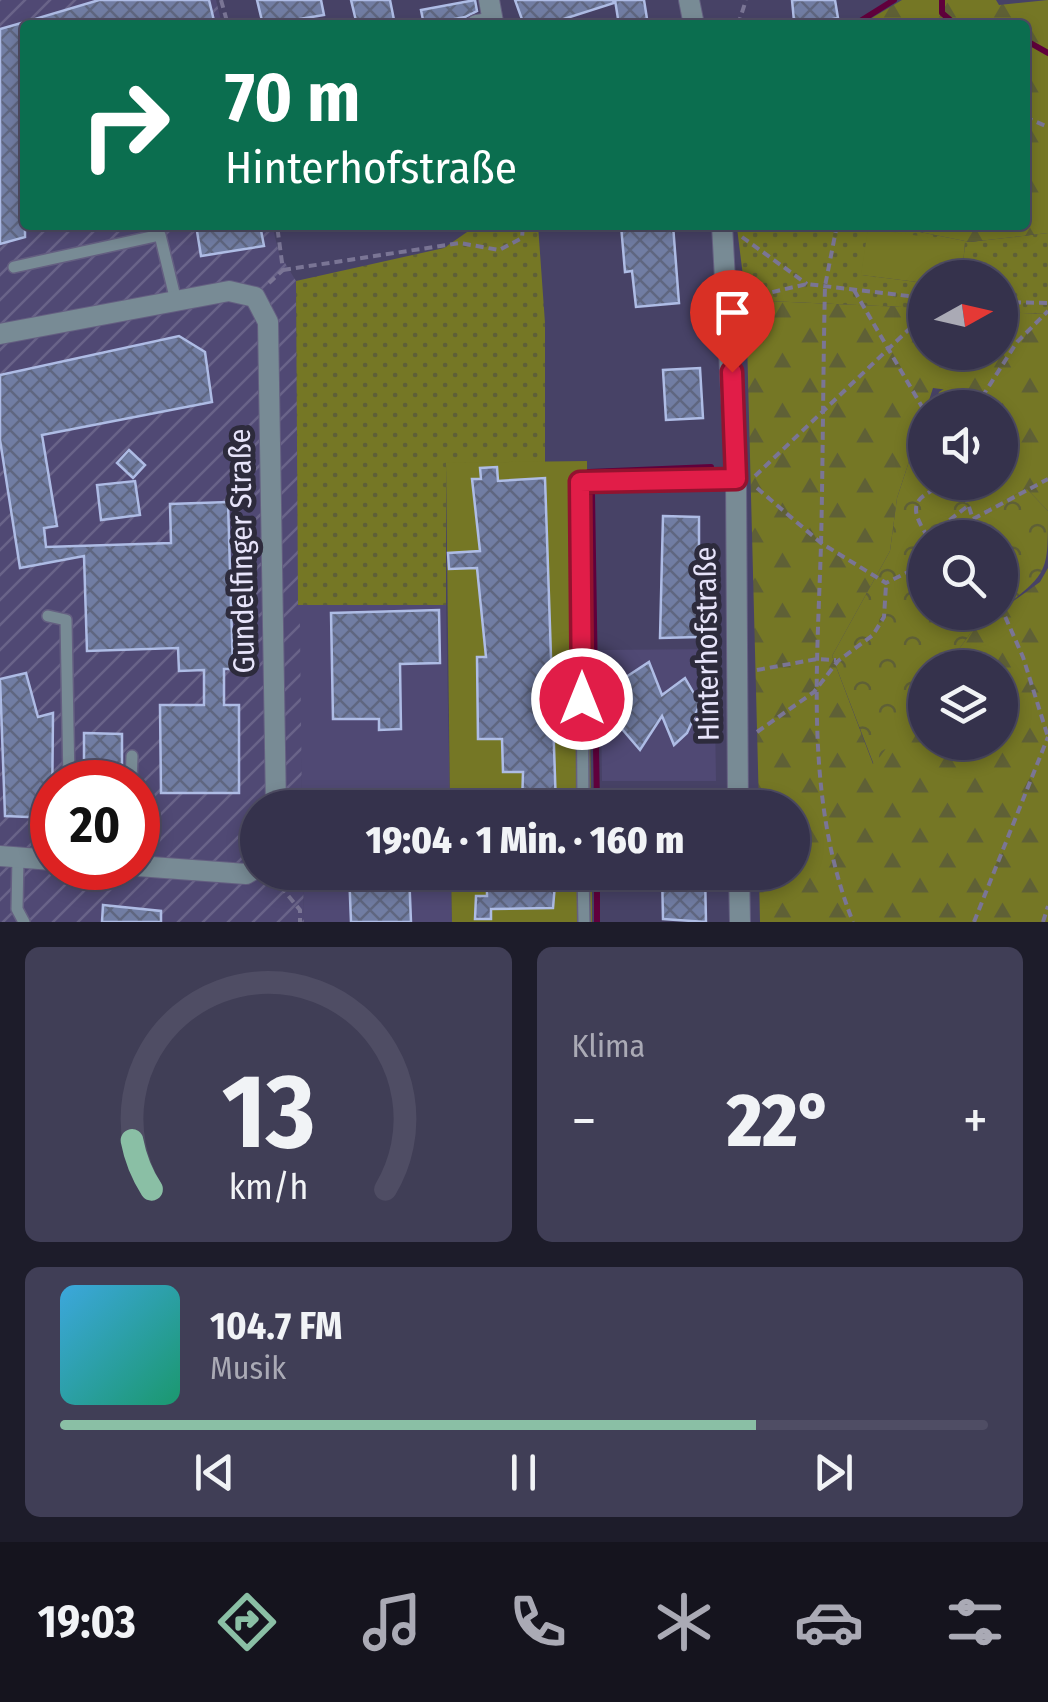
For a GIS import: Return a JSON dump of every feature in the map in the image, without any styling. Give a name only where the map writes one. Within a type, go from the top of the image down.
[{"type":"street","name":"Hinterhofstraße","points":[[722,230],[736,479],[738,790]]},
{"type":"street","points":[[0,334],[229,291],[255,296]]},
{"type":"street","name":"Gundelfinger Straße","points":[[255,296],[268,322],[276,790]]},
{"type":"street","points":[[160,868],[240,874]]},
{"type":"street","points":[[739,890],[740,922]]},
{"type":"lane","points":[[14,267],[160,235],[176,301]]},
{"type":"lane","points":[[583,790],[580,482],[736,479]]},
{"type":"lane","points":[[48,616],[66,620],[69,760]]},
{"type":"lane","points":[[132,756],[132,760]]},
{"type":"lane","points":[[9,856],[17,910],[24,922]]},
{"type":"lane","points":[[583,890],[584,922]]},
{"type":"path","points":[[278,230],[282,270]]},
{"type":"path","points":[[255,296],[282,270],[460,243],[499,250],[522,238],[523,230]]},
{"type":"path","points":[[728,230],[806,284]]},
{"type":"path","points":[[837,230],[825,286],[814,692],[824,820],[839,887],[853,922]]},
{"type":"path","points":[[729,302],[806,284],[908,296]]},
{"type":"path","points":[[854,290],[913,390]]},
{"type":"path","points":[[1018,302],[1048,303]]},
{"type":"path","points":[[986,390],[1017,342],[1048,311]]},
{"type":"path","points":[[886,583],[821,543],[751,480],[908,329]]},
{"type":"path","points":[[966,500],[973,519],[1048,479]]},
{"type":"path","points":[[950,520],[968,505]]},
{"type":"path","points":[[886,583],[908,572]]},
{"type":"path","points":[[738,734],[759,732],[814,692],[838,660],[873,635],[884,617],[886,583]]},
{"type":"path","points":[[974,922],[1048,737],[1012,630]]},
{"type":"path","points":[[737,674],[816,659],[838,660]]},
{"type":"path","points":[[284,890],[300,910],[300,922]]},
{"type":"path","points":[[1043,922],[1048,906]]},
{"type":"shaded area","points":[[0,0],[216,0],[221,20],[20,20],[20,230],[273,230],[279,253],[296,281],[302,790],[240,790],[240,890],[303,890],[304,922],[0,922]]},
{"type":"shaded area","points":[[298,605],[446,605],[450,790],[302,790]]},
{"type":"shaded area","points":[[714,649],[716,781],[602,781],[600,650]]},
{"type":"shaded area","points":[[303,890],[451,890],[452,922],[304,922]]},
{"type":"green space","points":[[902,0],[996,0],[999,5],[1048,0],[1048,233],[970,242],[910,230],[1030,230],[1030,20],[868,20]]},
{"type":"green space","points":[[470,230],[538,230],[545,323],[545,462],[446,464],[446,605],[298,605],[296,281],[444,248]]},
{"type":"green space","points":[[737,230],[869,230],[862,275],[908,281],[908,307],[746,300]]},
{"type":"green space","points":[[868,230],[965,242],[963,260],[908,260],[908,281],[861,275]]},
{"type":"green space","points":[[869,230],[910,230],[970,242],[1048,233],[1048,314],[1018,313],[1018,260],[964,260],[965,243]]},
{"type":"green space","points":[[746,300],[908,307],[908,370],[1018,370],[1018,313],[1048,314],[1048,511],[1027,489],[1018,494],[1018,390],[908,390],[908,464],[897,498],[890,551],[832,656],[873,764],[908,718],[908,760],[1018,760],[1018,650],[958,650],[973,630],[1018,630],[1018,598],[1040,582],[1048,568],[1048,922],[760,922],[759,890],[810,890],[810,790],[759,790]]},
{"type":"green space","points":[[587,461],[591,790],[450,790],[446,463]]},
{"type":"green space","points":[[908,465],[908,500],[975,500],[980,512],[1005,500],[1018,500],[1018,493],[1027,489],[1048,511],[1047,548],[1042,570],[1018,596],[1018,520],[908,520],[908,630],[973,630],[958,650],[908,650],[908,718],[874,765],[832,656],[890,551],[897,498]]},
{"type":"green space","points":[[974,500],[1005,500],[979,513]]},
{"type":"green space","points":[[451,890],[592,890],[592,922],[452,922]]},
{"type":"building","points":[[99,0],[209,0],[214,20],[31,20]]},
{"type":"building","points":[[257,0],[321,0],[324,15],[262,20]]},
{"type":"building","points":[[351,0],[390,0],[394,20],[356,20]]},
{"type":"building","points":[[475,0],[477,11],[450,20],[423,20],[421,10]]},
{"type":"building","points":[[515,0],[614,3],[561,20],[522,20]]},
{"type":"building","points":[[615,0],[644,0],[647,20],[618,20]]},
{"type":"building","points":[[792,0],[835,0],[838,18],[794,20]]},
{"type":"building","points":[[20,23],[20,230],[25,230],[25,237],[0,244],[0,29]]},
{"type":"building","points":[[197,230],[261,230],[264,246],[201,256]]},
{"type":"building","points":[[621,230],[673,230],[679,303],[636,307],[632,271],[625,272]]},
{"type":"building","points":[[179,336],[205,352],[212,402],[42,435],[57,526],[44,528],[46,547],[171,543],[170,504],[228,502],[233,669],[224,669],[224,705],[239,705],[239,793],[161,793],[160,705],[204,705],[204,670],[179,671],[178,648],[87,651],[84,556],[20,568],[0,440],[0,375]]},
{"type":"building","points":[[700,368],[703,418],[666,420],[663,370]]},
{"type":"building","points":[[129,450],[145,465],[133,478],[117,463]]},
{"type":"building","points":[[497,467],[498,481],[545,478],[555,790],[522,790],[523,772],[503,772],[502,739],[478,739],[477,657],[486,657],[477,568],[449,569],[448,553],[480,551],[472,479],[481,479],[480,468]]},
{"type":"building","points":[[135,481],[140,515],[101,520],[97,485]]},
{"type":"building","points":[[663,516],[699,517],[699,637],[660,638]]},
{"type":"building","points":[[439,610],[440,663],[400,664],[401,729],[379,730],[379,719],[333,719],[331,613]]},
{"type":"building","points":[[649,662],[662,695],[685,678],[700,704],[687,733],[674,745],[662,716],[640,750],[622,729],[619,701],[626,677]]},
{"type":"building","points":[[26,673],[38,717],[53,713],[53,760],[30,760],[30,817],[5,816],[0,679]]},
{"type":"building","points":[[84,733],[122,734],[122,760],[84,760]]},
{"type":"building","points":[[350,890],[410,890],[411,922],[351,922]]},
{"type":"building","points":[[487,890],[554,890],[553,908],[491,909],[491,919],[475,919],[476,896],[487,896]]},
{"type":"building","points":[[662,890],[705,890],[706,922],[663,919]]},
{"type":"building","points":[[103,905],[161,911],[161,922],[102,922]]},
{"type":"waterway","points":[[862,20],[894,0]]},
{"type":"waterway","points":[[942,0],[942,13],[950,20]]},
{"type":"waterway","points":[[1030,43],[1048,53]]},
{"type":"waterway","points":[[589,472],[711,467]]},
{"type":"waterway","points":[[592,494],[597,790]]},
{"type":"waterway","points":[[597,890],[597,922]]},
{"type":"route","points":[[582,699],[580,482],[736,479],[732,372]]}]
